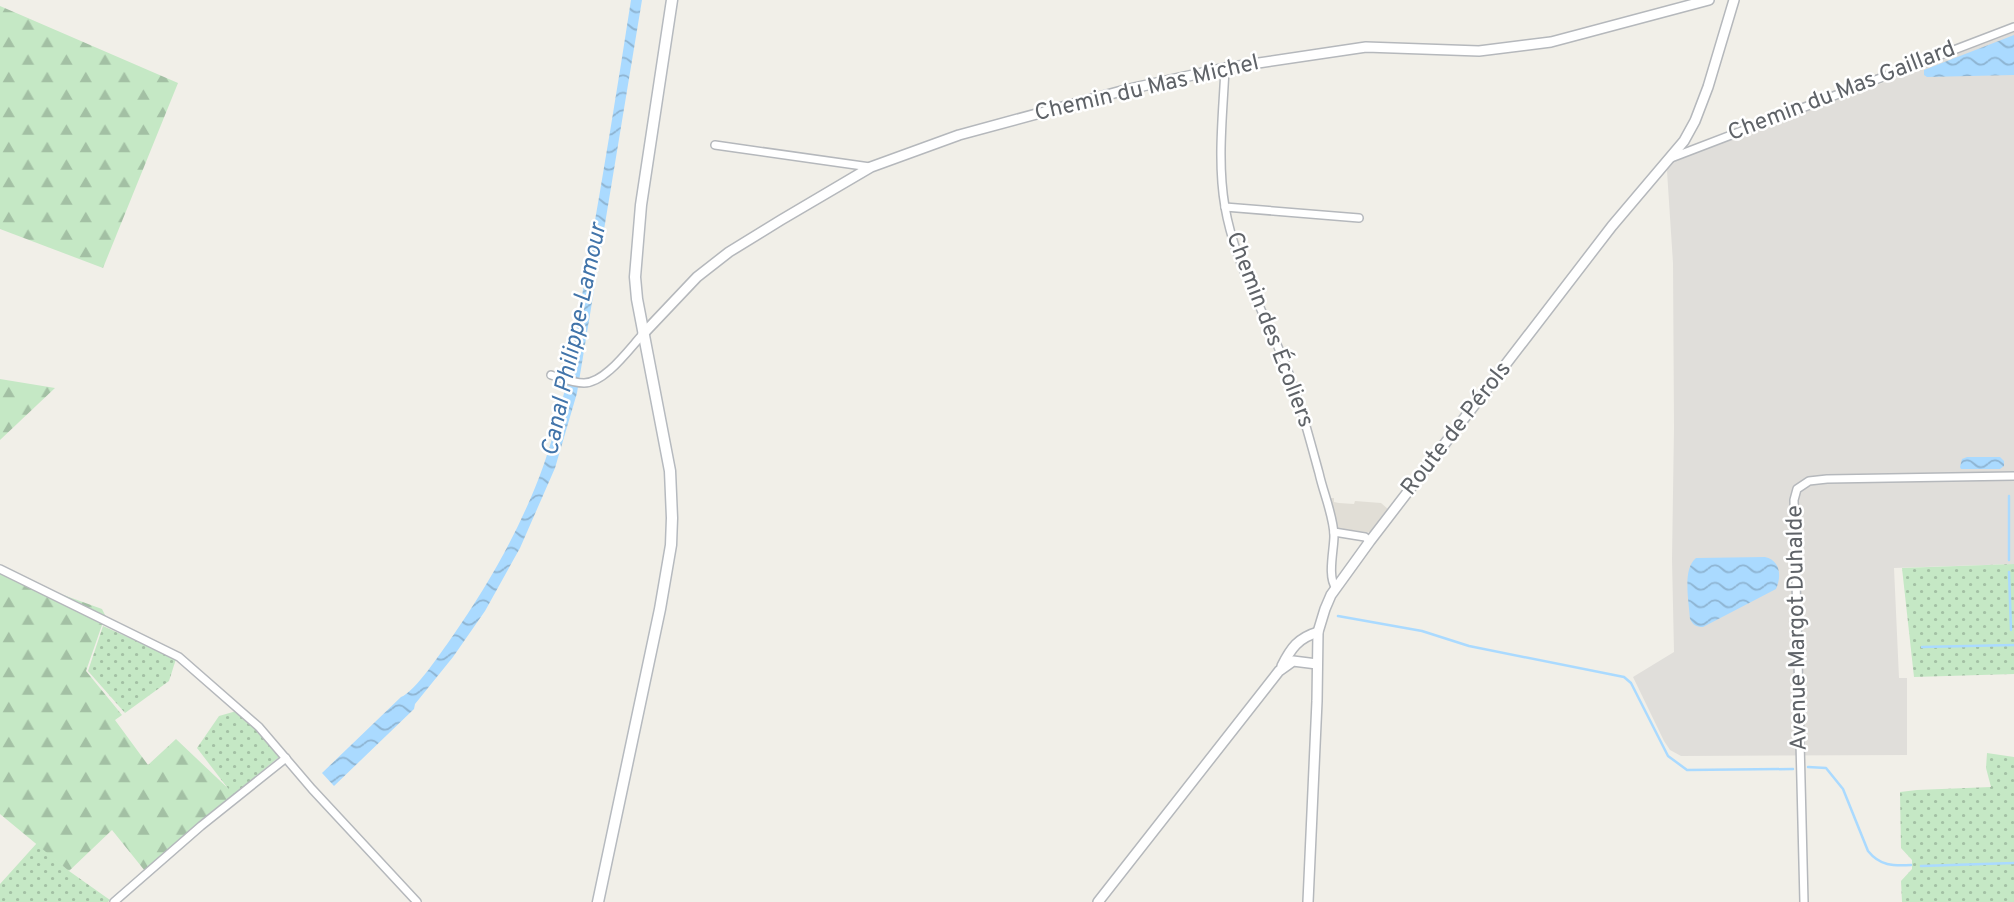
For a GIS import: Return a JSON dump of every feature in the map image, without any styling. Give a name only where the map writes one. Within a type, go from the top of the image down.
[{"type":"main road","points":[[598,902],[671,545],[670,471],[637,299],[637,242],[672,0]]},
{"type":"street","name":"Chemin du Mas Michel","points":[[643,334],[697,277],[729,252],[871,167],[959,135],[1129,89],[1225,68],[1366,47],[1479,51],[1551,41],[1709,0]]},
{"type":"street","name":"Route de Pérols","points":[[1308,902],[1318,632],[1325,609],[1336,588],[1370,541],[1612,226],[1684,141],[1708,87],[1734,0]]},
{"type":"street","name":"Chemin du Mas Gaillard","points":[[1671,158],[2014,27]]},
{"type":"street","name":"Chemin des Écoliers","points":[[1225,68],[1221,165],[1225,207],[1234,243],[1256,302],[1297,393],[1334,532],[1331,579],[1336,588]]},
{"type":"street","points":[[715,145],[871,167]]},
{"type":"street","points":[[1225,207],[1359,218]]},
{"type":"street","points":[[551,375],[582,383],[593,382],[605,374],[643,334]]},
{"type":"street","name":"Avenue Margot Duhalde","points":[[1804,902],[1794,500],[1797,489],[1809,481],[1827,479],[2014,476]]},
{"type":"street","points":[[1334,532],[1365,537],[1370,541]]},
{"type":"street","points":[[0,569],[179,657],[259,727],[417,902]]},
{"type":"street","points":[[1098,902],[1279,671],[1286,657],[1301,639],[1318,632]]},
{"type":"street","points":[[1279,671],[1293,661],[1317,664]]},
{"type":"street","points":[[114,902],[201,826],[286,758]]},
{"type":"shaded area","points":[[2014,30],[2014,564],[1894,568],[1899,678],[1907,678],[1907,755],[1681,756],[1670,750],[1664,741],[1633,677],[1674,652],[1673,263],[1667,171],[1671,158],[1897,78]]},
{"type":"shaded area","points":[[1330,498],[1339,503],[1381,503],[1389,510],[1373,533],[1337,528]]},
{"type":"green space","points":[[0,6],[178,83],[103,268],[0,229]]},
{"type":"green space","points":[[0,379],[55,388],[0,440]]},
{"type":"green space","points":[[2014,564],[2014,674],[1914,677],[1902,568]]},
{"type":"green space","points":[[0,572],[102,609],[110,625],[102,625],[86,671],[122,715],[115,720],[148,765],[176,739],[235,795],[145,871],[112,830],[69,871],[0,814]]},
{"type":"green space","points":[[103,626],[176,659],[169,681],[125,713],[88,671]]},
{"type":"green space","points":[[240,710],[279,757],[233,795],[197,748],[219,716]]},
{"type":"green space","points":[[1987,753],[2014,757],[2014,902],[1902,902],[1901,881],[1912,869],[1912,860],[1901,848],[1900,792],[1991,787],[1986,768]]},
{"type":"green space","points":[[37,843],[69,871],[110,900],[0,902],[0,884]]},
{"type":"water","name":"Canal Philippe-Lamour","points":[[631,0],[642,0],[577,393],[555,468],[520,548],[485,611],[415,704],[414,709],[334,786],[322,773],[421,680],[466,617],[515,532],[544,464],[552,441],[574,345]]},
{"type":"water","points":[[2014,35],[2014,75],[1924,75],[1924,70]]},
{"type":"water","points":[[2000,457],[2004,466],[2000,469],[1961,469],[1962,459]]},
{"type":"water","points":[[1765,557],[1777,565],[1779,579],[1776,589],[1703,627],[1694,624],[1690,619],[1688,578],[1696,558]]},
{"type":"waterway","points":[[2009,496],[2009,560]]},
{"type":"waterway","points":[[2009,572],[2011,630]]},
{"type":"waterway","points":[[1338,616],[1422,631],[1469,646],[1624,677],[1631,683],[1668,756],[1687,770],[1793,769]]},
{"type":"waterway","points":[[1922,647],[2014,645]]},
{"type":"waterway","points":[[1808,767],[1826,768],[1843,789],[1868,851],[1877,860],[1887,864],[1911,865]]},
{"type":"waterway","points":[[1921,866],[2014,863]]}]
